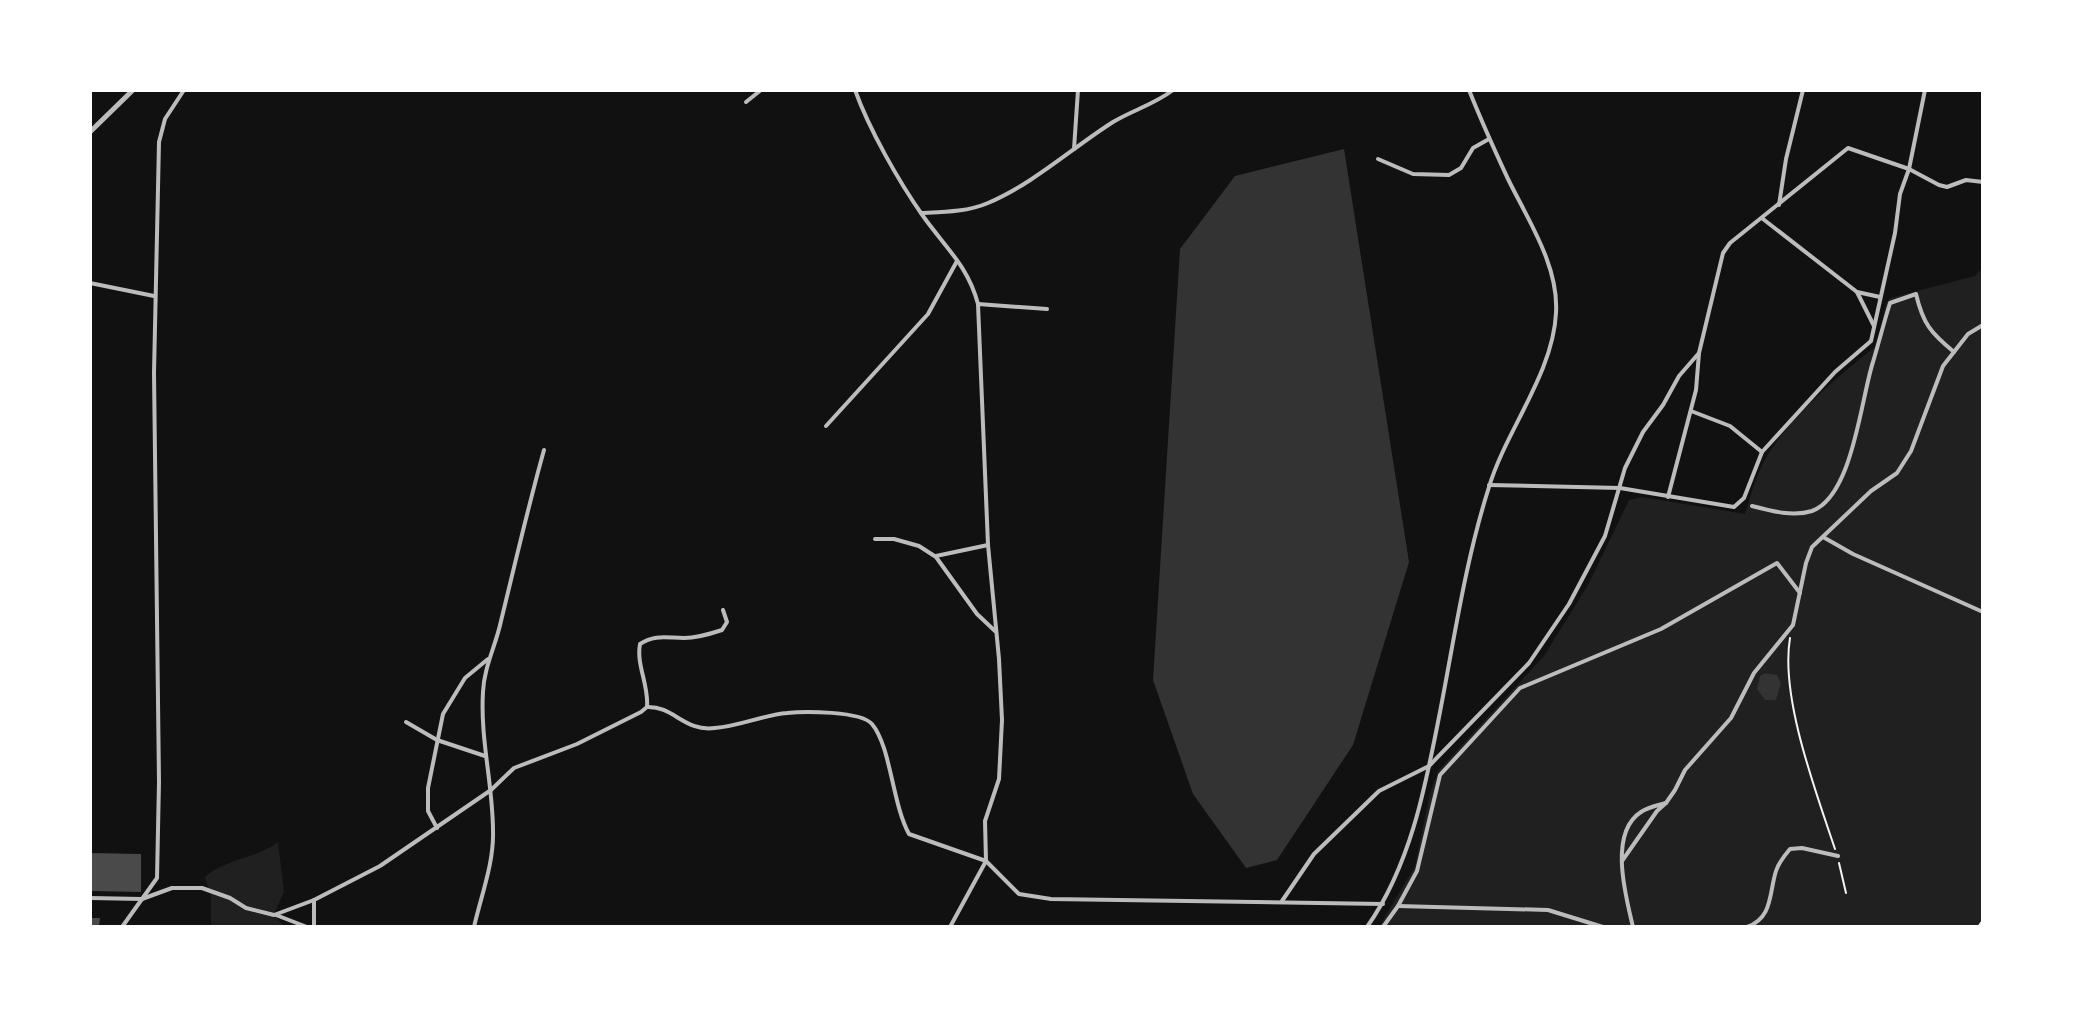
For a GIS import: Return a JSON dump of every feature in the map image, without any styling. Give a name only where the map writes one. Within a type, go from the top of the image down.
[{"type":"street","points":[[90,132],[133,90]]},
{"type":"street","points":[[122,927],[157,878],[155,296],[159,142],[165,119],[184,90]]},
{"type":"street","points":[[746,102],[761,90]]},
{"type":"street","points":[[855,90],[895,170],[921,213],[965,269],[978,304],[988,545],[997,632],[1001,735],[999,779],[985,821],[986,861],[950,927]]},
{"type":"street","points":[[1074,149],[1078,90]]},
{"type":"street","points":[[921,213],[962,211],[988,203],[1131,110],[1162,98],[1173,90]]},
{"type":"street","points":[[1367,927],[1383,904],[1407,848],[1429,766],[1464,588],[1489,485],[1551,347],[1556,313],[1554,285],[1546,257],[1469,90]]},
{"type":"street","points":[[1778,206],[1803,90]]},
{"type":"street","points":[[1489,485],[1620,488],[1734,507],[1744,498],[1762,452],[1835,372],[1871,341],[1895,233],[1900,194],[1909,169],[1925,90]]},
{"type":"street","points":[[1378,159],[1413,174],[1449,175],[1461,168],[1473,148],[1489,139]]},
{"type":"street","points":[[1668,497],[1696,390],[1699,353],[1723,253],[1730,243],[1848,148],[1909,169],[1939,185],[1947,187],[1966,180],[1983,182]]},
{"type":"street","points":[[1763,219],[1857,292],[1880,297]]},
{"type":"street","points":[[826,426],[928,314],[957,261]]},
{"type":"street","points":[[90,283],[155,296]]},
{"type":"street","points":[[1857,292],[1875,328]]},
{"type":"street","points":[[1752,506],[1799,513],[1815,510],[1834,494],[1859,426],[1872,362],[1890,303],[1916,294],[1921,318],[1932,334],[1954,352]]},
{"type":"street","points":[[978,304],[1047,309]]},
{"type":"street","points":[[1622,861],[1666,803],[1685,770],[1731,718],[1754,673],[1793,625],[1812,547],[1871,491],[1897,473],[1911,451],[1943,366],[1968,334],[1983,325]]},
{"type":"street","points":[[1282,901],[1314,854],[1379,791],[1429,766],[1529,663],[1569,604],[1605,536],[1625,468],[1643,432],[1679,376],[1699,353]]},
{"type":"street","points":[[1691,411],[1730,426],[1762,452]]},
{"type":"street","points":[[474,927],[493,836],[491,790],[485,756],[483,690],[501,625],[522,525],[544,450]]},
{"type":"street","points":[[1823,537],[1853,554],[1983,612]]},
{"type":"street","points":[[875,539],[894,539],[919,546],[936,557],[977,614],[997,632]]},
{"type":"street","points":[[936,557],[988,545]]},
{"type":"street","points":[[1383,927],[1417,871],[1440,775],[1520,688],[1661,629],[1777,563],[1800,593]]},
{"type":"street","points":[[647,707],[648,694],[638,654],[640,644],[649,638],[685,638],[722,630],[727,622],[723,610]]},
{"type":"street","points":[[437,828],[428,811],[428,788],[443,714],[465,678],[490,657]]},
{"type":"street","points":[[274,915],[314,900],[380,866],[491,790],[514,768],[577,744],[647,707],[659,706],[682,722],[703,729],[747,724],[786,713],[839,713],[866,719],[882,742],[901,818],[909,834],[986,861],[1019,894],[1051,899],[1383,904]]},
{"type":"street","points":[[406,722],[437,740],[485,756]]},
{"type":"street","points":[[1633,927],[1622,880],[1622,861],[1629,826],[1642,811],[1666,803]]},
{"type":"street","points":[[1747,927],[1756,924],[1766,912],[1773,894],[1775,872],[1790,849],[1802,848],[1838,856]]},
{"type":"street","points":[[90,898],[142,899],[172,888],[202,888],[230,898],[246,908],[307,927]]},
{"type":"street","points":[[314,900],[314,927]]},
{"type":"street","points":[[1398,906],[1548,910],[1599,927]]},
{"type":"path","points":[[1793,625],[1787,655],[1791,689],[1846,893]]},
{"type":"path","points":[[1978,927],[1983,920]]},
{"type":"shaded area","points":[[1344,149],[1409,562],[1353,745],[1277,860],[1246,868],[1193,794],[1153,680],[1180,249],[1235,176]]},
{"type":"shaded area","points":[[1983,268],[1983,927],[1379,927],[1415,866],[1430,793],[1438,771],[1544,656],[1588,585],[1629,500],[1642,497],[1745,514],[1760,470],[1777,441],[1817,396],[1877,346],[1886,303],[1890,298],[1975,276]]},
{"type":"shaded area","points":[[1765,673],[1777,675],[1781,683],[1776,700],[1765,700],[1757,689],[1760,676]]},
{"type":"shaded area","points":[[278,842],[284,892],[274,914],[284,927],[211,927],[211,897],[205,877],[222,866]]},
{"type":"building","points":[[90,853],[141,854],[141,892],[90,891]]},
{"type":"building","points":[[90,918],[100,918],[99,927],[90,927]]}]
